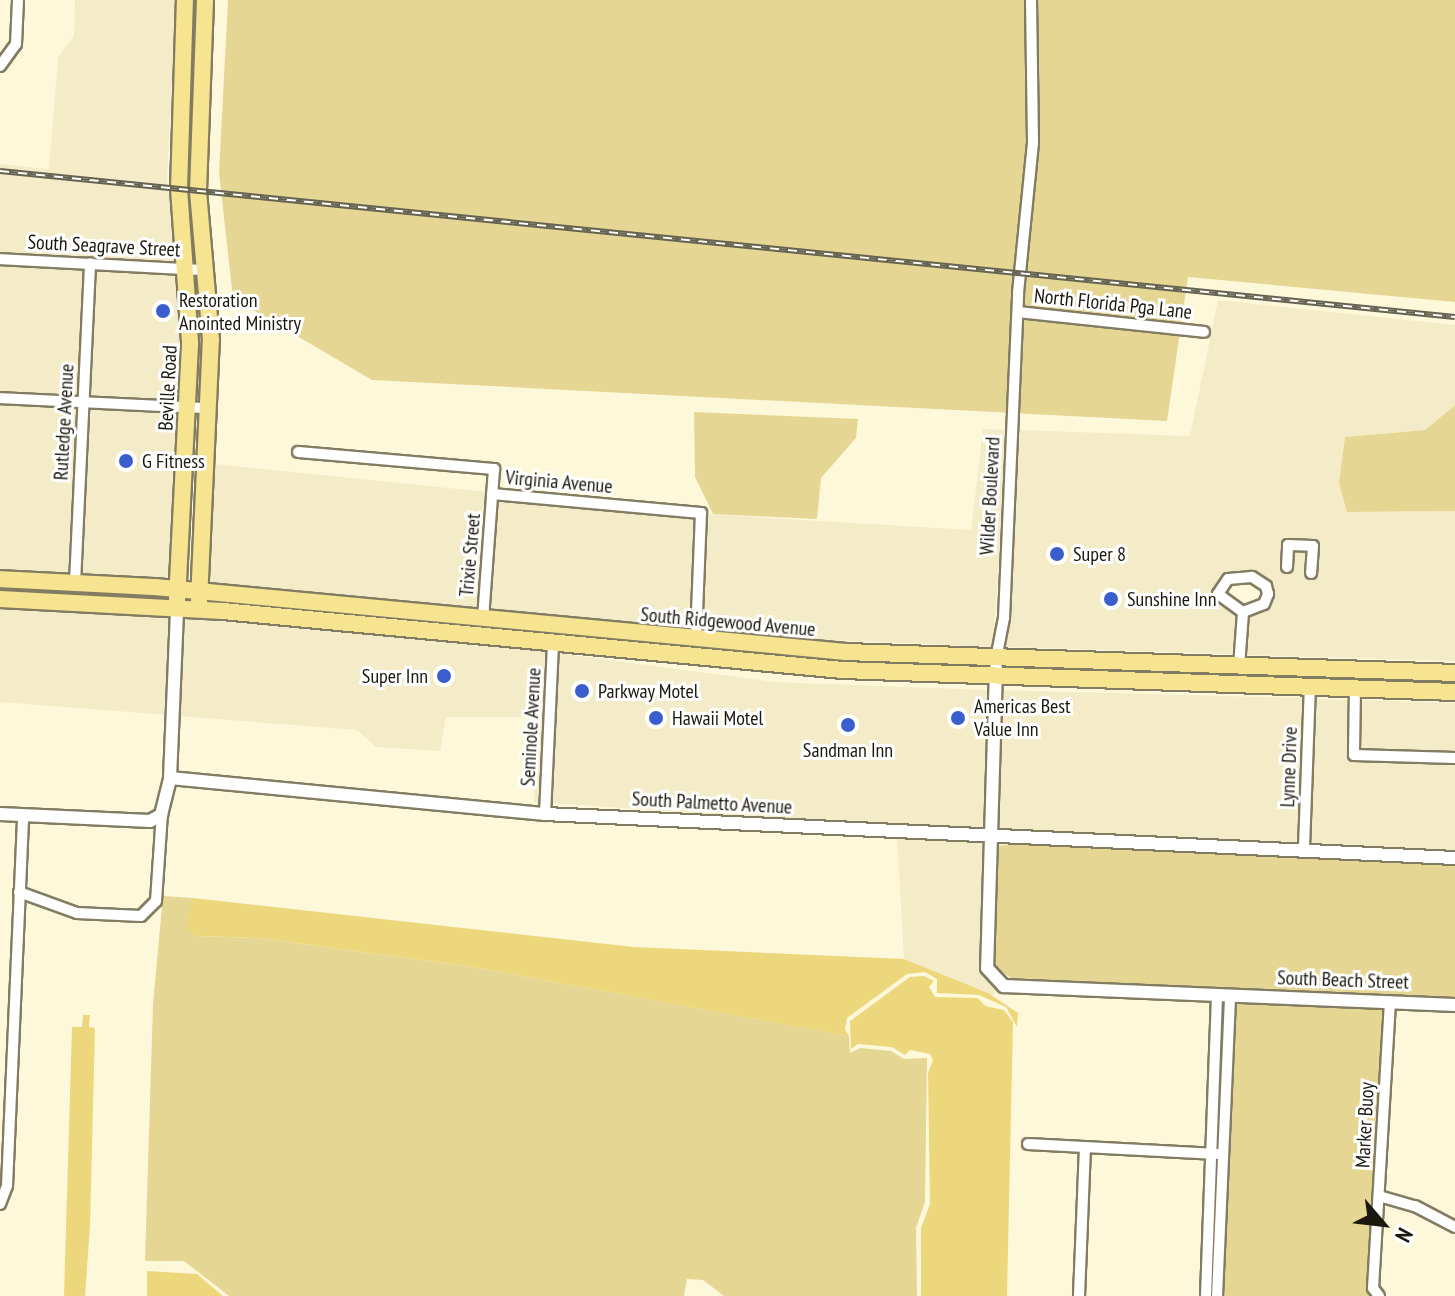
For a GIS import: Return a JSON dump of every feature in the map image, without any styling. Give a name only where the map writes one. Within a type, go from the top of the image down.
[{"type":"main road","name":"Beville Road","points":[[177,609],[188,407],[187,269],[179,139],[185,0]]},
{"type":"main road","name":"Beville Road","points":[[199,601],[208,408],[206,270],[199,140],[205,0]]},
{"type":"main road","name":"South Ridgewood Avenue","points":[[0,579],[178,590],[199,601],[434,631],[658,654],[996,667],[1455,692]]},
{"type":"main road","name":"South Ridgewood Avenue","points":[[0,599],[177,609],[199,601],[477,618],[996,667],[1239,667],[1455,673]]},
{"type":"main road","points":[[434,631],[477,618]]},
{"type":"main road","points":[[658,654],[696,640]]},
{"type":"street","points":[[3,65],[16,44],[18,0]]},
{"type":"street","name":"Wilder Boulevard","points":[[1004,986],[987,968],[987,838],[996,667],[1004,618],[1018,312],[1033,142],[1031,0]]},
{"type":"street","points":[[179,139],[199,140]]},
{"type":"street","name":"South Seagrave Street","points":[[0,259],[206,270]]},
{"type":"street","name":"Rutledge Avenue","points":[[75,583],[90,263]]},
{"type":"street","name":"North Florida Pga Lane","points":[[1018,312],[1204,332]]},
{"type":"street","points":[[0,398],[83,399],[208,408]]},
{"type":"street","name":"Virginia Avenue","points":[[298,452],[494,469],[492,494],[701,513],[696,640]]},
{"type":"street","name":"Trixie Street","points":[[477,618],[492,494]]},
{"type":"street","points":[[1287,567],[1288,545],[1313,546],[1311,573]]},
{"type":"street","points":[[1252,577],[1266,586],[1264,604],[1243,612],[1218,594],[1228,579],[1252,577]]},
{"type":"street","name":"Beville Road","points":[[170,778],[177,609]]},
{"type":"street","points":[[1239,667],[1243,612]]},
{"type":"street","name":"Seminole Avenue","points":[[545,814],[553,643]]},
{"type":"street","name":"Lynne Drive","points":[[1304,848],[1310,686]]},
{"type":"street","points":[[1355,688],[1354,755],[1455,758]]},
{"type":"street","points":[[19,892],[77,913],[141,916],[156,901],[162,813],[170,778]]},
{"type":"street","name":"South Palmetto Avenue","points":[[170,778],[545,814],[987,838],[1304,848],[1455,858]]},
{"type":"street","points":[[0,814],[150,821],[162,813]]},
{"type":"street","points":[[0,1204],[7,1186],[23,815]]},
{"type":"street","name":"South Beach Street","points":[[1004,986],[1455,1005]]},
{"type":"street","points":[[1206,1296],[1217,1154],[1224,997]]},
{"type":"street","name":"Marker Buoy","points":[[1379,1296],[1373,1288],[1390,1002]]},
{"type":"street","points":[[1028,1144],[1217,1154]]},
{"type":"street","points":[[1079,1296],[1085,1147]]},
{"type":"street","points":[[1217,1154],[1217,1296]]},
{"type":"street","points":[[1379,1196],[1415,1206],[1455,1227]]},
{"type":"shaded area","points":[[75,0],[176,0],[167,179],[177,263],[0,254],[0,164],[49,169],[58,57],[74,36]]},
{"type":"shaded area","points":[[228,0],[1455,0],[1455,302],[1188,277],[1167,421],[372,380],[233,298],[219,173]]},
{"type":"shaded area","points":[[0,263],[84,267],[78,394],[0,393]]},
{"type":"shaded area","points":[[95,268],[178,273],[181,402],[88,395]]},
{"type":"shaded area","points":[[1218,300],[1455,325],[1455,405],[1425,430],[1345,437],[1339,482],[1348,512],[1455,511],[1455,661],[1245,655],[1248,615],[1267,609],[1273,596],[1270,583],[1251,573],[1224,575],[1213,593],[1220,606],[1237,615],[1235,654],[1004,647],[1018,430],[1190,436]],"holes":[[[1283,544],[1318,547],[1316,578],[1306,577],[1307,551],[1293,550],[1292,572],[1282,570]]]},
{"type":"shaded area","points":[[0,403],[78,404],[70,575],[0,570]]},
{"type":"shaded area","points":[[88,404],[181,411],[171,574],[157,580],[80,576]]},
{"type":"shaded area","points":[[1455,405],[1455,511],[1347,512],[1339,483],[1345,437],[1425,430]]},
{"type":"shaded area","points":[[694,412],[858,419],[856,438],[821,478],[817,519],[713,514],[695,477]]},
{"type":"shaded area","points":[[983,429],[1008,430],[993,647],[701,634],[706,514],[971,530]]},
{"type":"shaded area","points":[[214,464],[487,492],[478,611],[208,583]]},
{"type":"shaded area","points":[[497,499],[696,518],[691,633],[488,612]]},
{"type":"shaded area","points":[[0,607],[172,618],[168,715],[0,702]]},
{"type":"shaded area","points":[[182,619],[363,631],[547,652],[540,802],[534,802],[532,717],[446,717],[440,751],[376,747],[357,730],[178,716]]},
{"type":"shaded area","points":[[557,653],[775,682],[990,690],[982,833],[550,803]]},
{"type":"shaded area","points":[[1000,690],[1304,698],[1299,843],[992,833]]},
{"type":"shaded area","points":[[1314,699],[1350,700],[1349,754],[1354,760],[1455,763],[1455,853],[1309,844]]},
{"type":"shaded area","points":[[1360,700],[1455,703],[1455,753],[1359,751]]},
{"type":"shaded area","points":[[897,837],[982,842],[982,968],[999,989],[992,996],[904,959]]},
{"type":"shaded area","points":[[992,843],[1455,862],[1455,865],[1016,844],[992,847]]},
{"type":"shaded area","points":[[1016,844],[1455,865],[1455,998],[1231,993],[1230,988],[1011,978],[994,966],[992,847]]},
{"type":"shaded area","points":[[163,896],[192,898],[196,936],[259,938],[473,967],[849,1036],[850,1053],[860,1048],[891,1051],[904,1059],[927,1058],[925,1202],[916,1228],[917,1296],[724,1296],[703,1280],[687,1279],[684,1296],[229,1296],[184,1261],[145,1261],[153,1004]]},
{"type":"shaded area","points":[[192,898],[634,947],[904,959],[988,993],[1018,1013],[1017,1027],[1006,1007],[979,995],[937,993],[937,979],[925,972],[907,974],[847,1018],[845,1030],[849,1036],[848,1040],[848,1036],[473,967],[259,938],[196,936],[187,928]]},
{"type":"shaded area","points":[[924,976],[934,981],[929,987],[935,997],[978,998],[985,1006],[1004,1010],[1013,1022],[1007,1296],[921,1296],[921,1228],[930,1204],[928,1073],[933,1060],[930,1054],[910,1050],[905,1055],[892,1047],[858,1044],[851,1049],[850,1021],[910,977]]},
{"type":"shaded area","points":[[1235,1002],[1385,1006],[1370,1296],[1222,1296]]},
{"type":"shaded area","points":[[83,1015],[90,1015],[89,1027],[95,1028],[90,1226],[85,1296],[64,1296],[72,1027],[82,1027]]},
{"type":"shaded area","points":[[147,1271],[197,1274],[223,1296],[147,1296]]},
{"type":"railway","points":[[0,171],[1455,317]]},
{"type":"place","name":"Restoration Anointed Ministry","points":[[163,311]]},
{"type":"place","name":"G Fitness","points":[[126,461]]},
{"type":"place","name":"Super 8","points":[[1057,554]]},
{"type":"place","name":"Sunshine Inn","points":[[1111,599]]},
{"type":"place","name":"Super Inn","points":[[444,676]]},
{"type":"place","name":"Parkway Motel","points":[[582,691]]},
{"type":"place","name":"Hawaii Motel","points":[[656,718]]},
{"type":"place","name":"Americas Best Value Inn","points":[[958,718]]},
{"type":"place","name":"Sandman Inn","points":[[848,725]]}]
